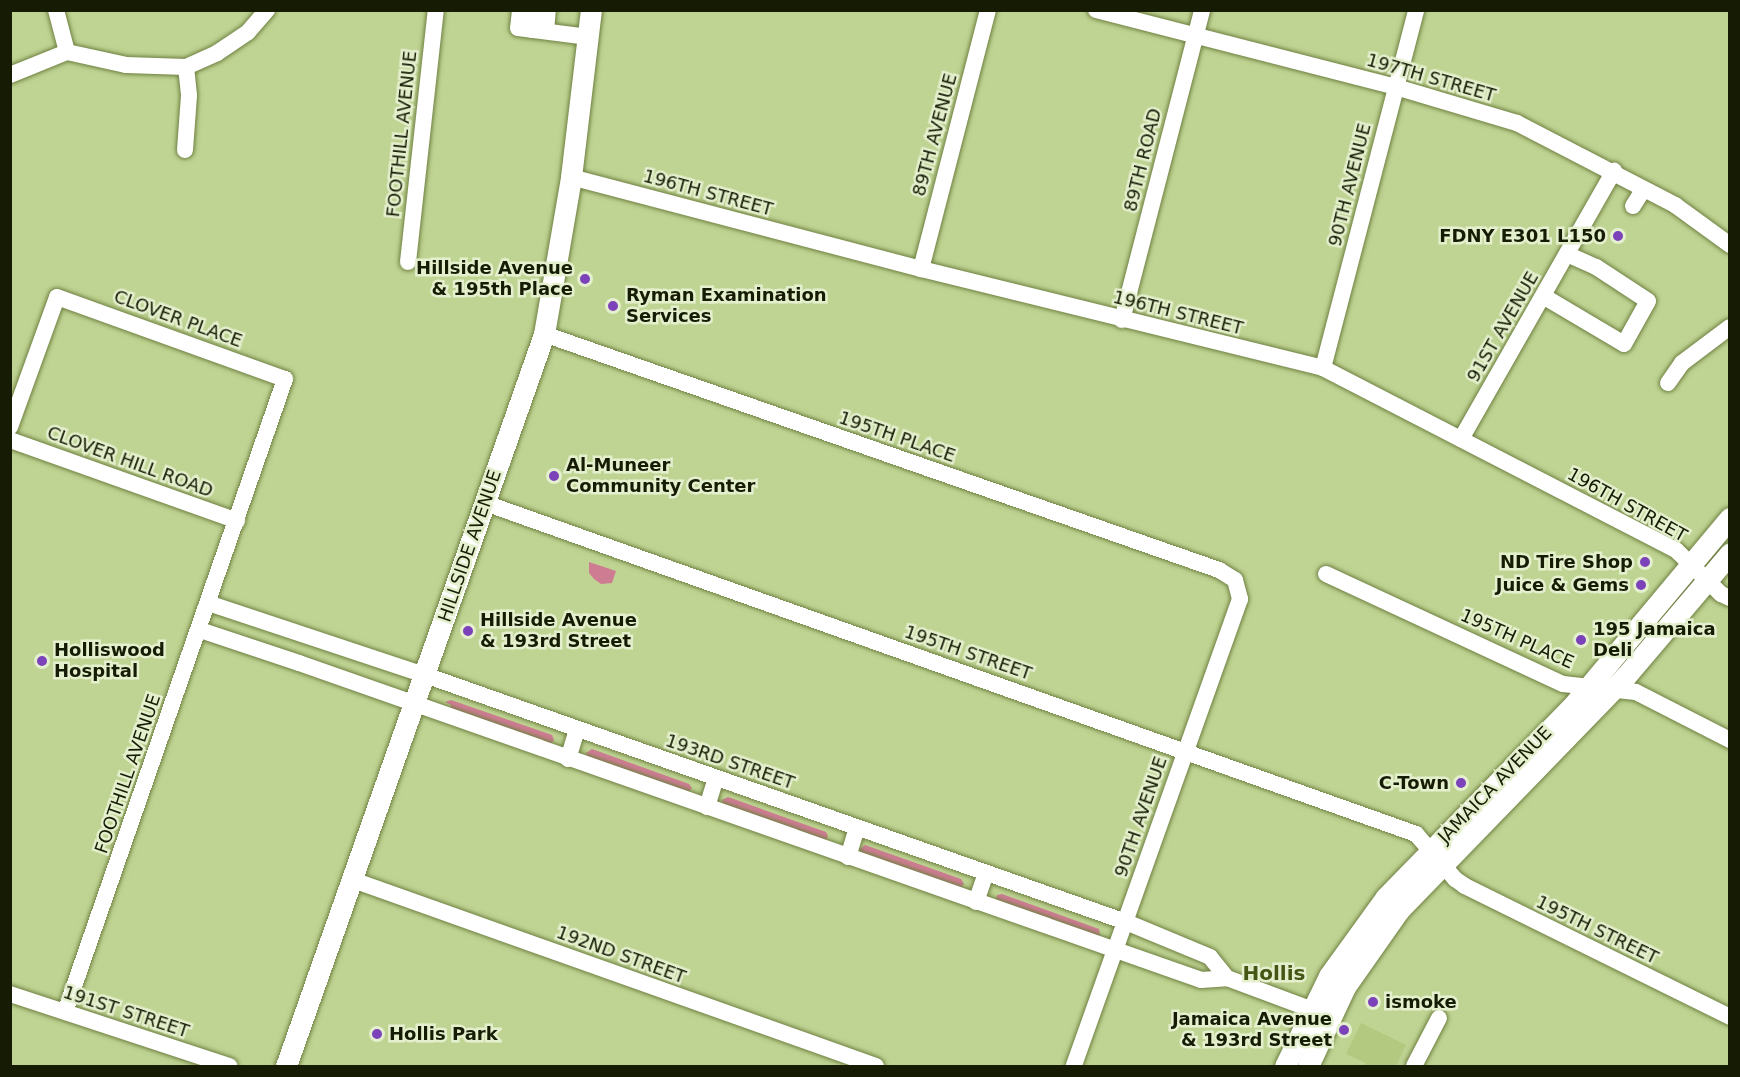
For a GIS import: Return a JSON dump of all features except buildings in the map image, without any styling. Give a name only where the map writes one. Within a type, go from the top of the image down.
[{"type":"main road","name":"HILLSIDE AVENUE","points":[[286,1066],[544,334],[571,177],[591,10]]},
{"type":"main road","name":"JAMAICA AVENUE","points":[[1285,1066],[1322,1013],[1346,987],[1399,910],[1730,518]]},
{"type":"main road","name":"JAMAICA AVENUE","points":[[1441,863],[1613,690],[1730,553]]},
{"type":"main road","name":"JAMAICA AVENUE","points":[[1308,1066],[1322,1013]]},
{"type":"street","points":[[56,10],[67,52]]},
{"type":"street","points":[[10,75],[67,52],[126,65],[186,67],[217,53],[248,32],[267,10]]},
{"type":"street","name":"FOOTHILL AVENUE","points":[[408,262],[436,10]]},
{"type":"street","points":[[520,10],[518,28],[588,37]]},
{"type":"street","points":[[534,10],[539,31]]},
{"type":"street","points":[[539,31],[548,10]]},
{"type":"street","name":"89TH AVENUE","points":[[921,269],[988,10]]},
{"type":"street","name":"197TH STREET","points":[[1096,10],[1396,87],[1517,123],[1614,171],[1643,190],[1675,205],[1730,245]]},
{"type":"street","name":"89TH ROAD","points":[[1122,320],[1202,10]]},
{"type":"street","name":"90TH AVENUE","points":[[1323,368],[1416,10]]},
{"type":"street","points":[[185,150],[189,95],[186,67]]},
{"type":"street","name":"91ST AVENUE","points":[[1461,439],[1614,171]]},
{"type":"street","name":"196TH STREET","points":[[571,177],[921,269],[1323,368],[1676,550],[1707,580],[1730,598]]},
{"type":"street","points":[[1633,206],[1643,190]]},
{"type":"street","points":[[1543,296],[1624,344],[1648,301],[1596,267],[1567,254]]},
{"type":"street","name":"CLOVER PLACE","points":[[10,427],[57,297],[285,379]]},
{"type":"street","points":[[1668,383],[1682,363],[1730,327]]},
{"type":"street","name":"195TH PLACE","points":[[544,334],[1219,570],[1235,580]]},
{"type":"street","name":"FOOTHILL AVENUE","points":[[65,1012],[200,630],[285,379]]},
{"type":"street","name":"CLOVER HILL ROAD","points":[[10,440],[237,521]]},
{"type":"street","name":"195TH STREET","points":[[485,503],[1416,834],[1465,886],[1730,1017]]},
{"type":"street","name":"195TH PLACE","points":[[1326,574],[1563,684],[1636,692],[1730,740]]},
{"type":"street","name":"90TH AVENUE","points":[[1074,1066],[1240,599],[1235,580]]},
{"type":"street","name":"193RD STREET","points":[[208,603],[424,675],[1125,922],[1210,957],[1227,978]]},
{"type":"street","name":"193RD STREET","points":[[200,630],[1115,951],[1201,980],[1227,978],[1322,1013]]},
{"type":"street","points":[[299,663],[310,637]]},
{"type":"street","points":[[568,759],[577,729]]},
{"type":"street","points":[[707,807],[716,778]]},
{"type":"street","points":[[848,857],[856,828]]},
{"type":"street","points":[[976,902],[986,873]]},
{"type":"street","name":"192ND STREET","points":[[353,880],[876,1066]]},
{"type":"street","name":"191ST STREET","points":[[10,994],[229,1066]]},
{"type":"street","points":[[1414,1066],[1438,1018]]},
{"type":"shaded area","points":[[589,562],[616,571],[612,583],[601,584],[594,579],[589,573]]},
{"type":"shaded area","points":[[451,700],[552,735],[554,740],[551,744],[450,710],[451,705],[445,702]]},
{"type":"shaded area","points":[[592,749],[689,784],[692,788],[688,793],[588,758],[586,753]]},
{"type":"shaded area","points":[[728,797],[826,832],[828,836],[825,841],[724,805],[722,800]]},
{"type":"shaded area","points":[[865,845],[961,879],[964,884],[960,888],[861,854],[860,849]]},
{"type":"shaded area","points":[[1002,894],[1099,929],[1100,935],[1098,937],[996,899],[997,895]]},
{"type":"shaded area","points":[[1361,1023],[1406,1045],[1396,1066],[1364,1066],[1366,1063],[1346,1054]]},
{"type":"place","name":"FDNY E301 L150","points":[[1618,236]]},
{"type":"place","name":"Hillside Avenue & 195th Place","points":[[585,279]]},
{"type":"place","name":"Ryman Examination Services","points":[[613,306]]},
{"type":"place","name":"Al-Muneer Community Center","points":[[554,476]]},
{"type":"place","name":"ND Tire Shop","points":[[1645,562]]},
{"type":"place","name":"Juice & Gems","points":[[1641,585]]},
{"type":"place","name":"Hillside Avenue & 193rd Street","points":[[468,631]]},
{"type":"place","name":"195 Jamaica Deli","points":[[1581,640]]},
{"type":"place","name":"Holliswood Hospital","points":[[42,661]]},
{"type":"place","name":"C-Town","points":[[1461,783]]},
{"type":"place","name":"ismoke","points":[[1373,1002]]},
{"type":"place","name":"Jamaica Avenue & 193rd Street","points":[[1344,1030]]},
{"type":"place","name":"Hollis Park","points":[[377,1034]]},
{"type":"district","name":"Hollis","points":[[1274,973]]}]
